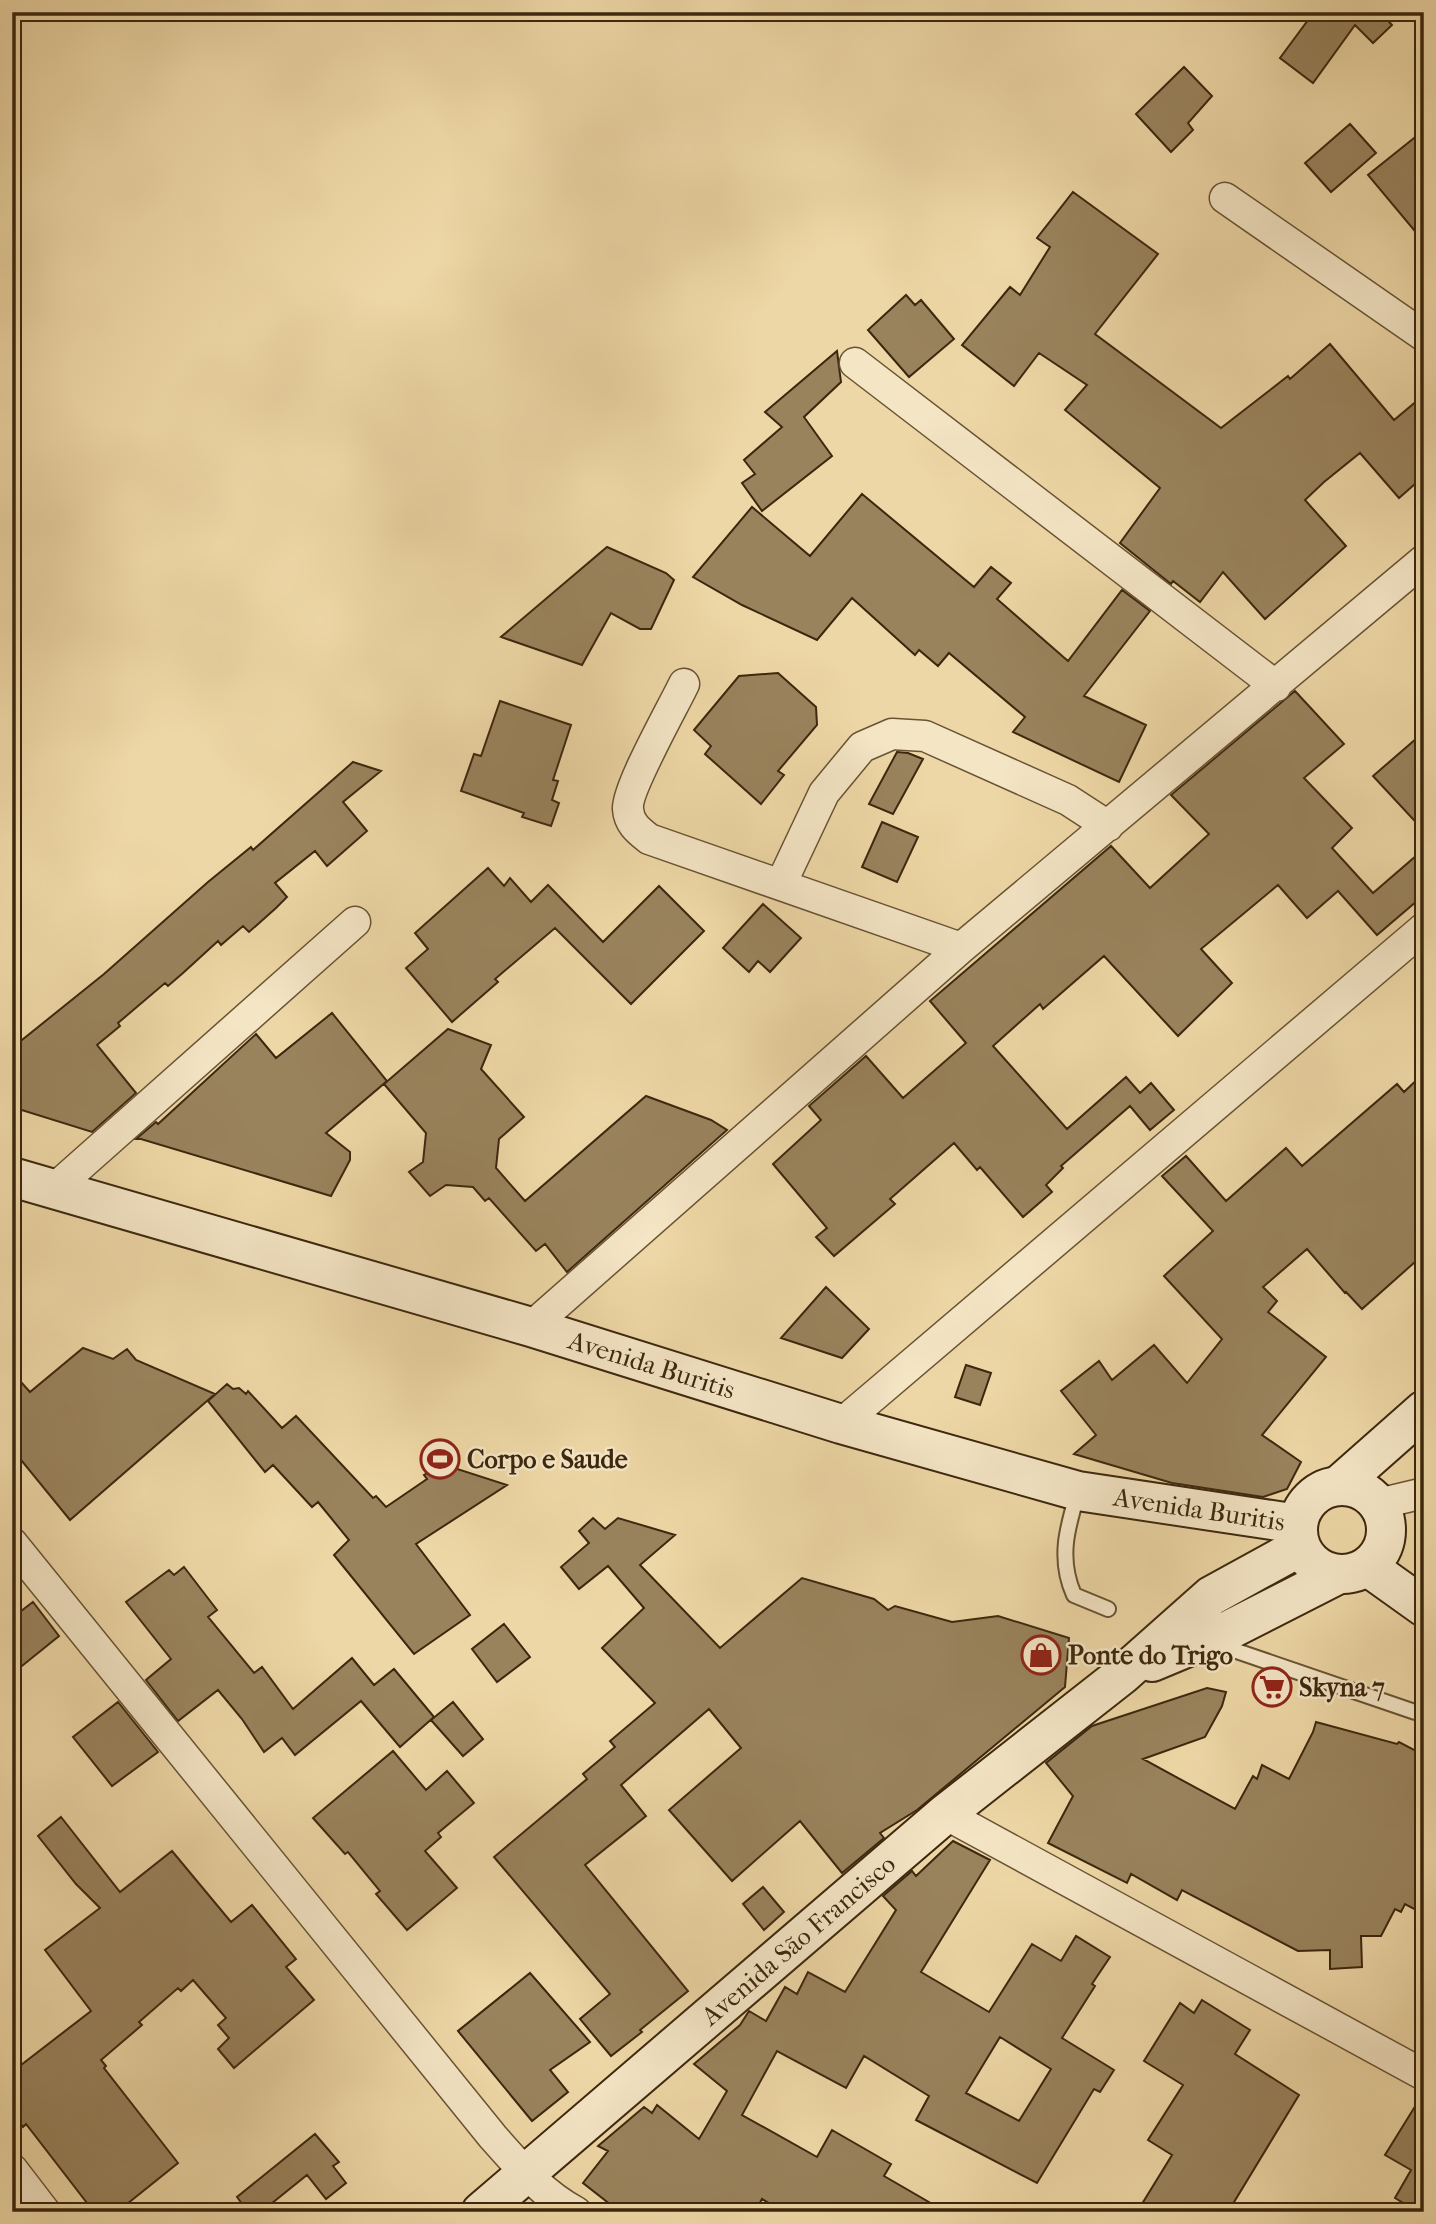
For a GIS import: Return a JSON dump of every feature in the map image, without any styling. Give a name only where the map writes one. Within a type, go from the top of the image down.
[{"type":"street","points":[[1225,198],[1424,336]]},
{"type":"street","points":[[855,363],[1276,686]]},
{"type":"street","points":[[531,1327],[961,948],[1424,560]]},
{"type":"street","points":[[684,684],[632,789],[628,808],[634,828],[649,839],[961,948]]},
{"type":"street","points":[[781,884],[824,793],[862,747],[892,734],[925,736],[1068,800],[1108,826]]},
{"type":"street","points":[[54,1189],[355,922]]},
{"type":"street","points":[[841,1424],[1424,929]]},
{"type":"street","name":"Avenida Buritis","points":[[12,1177],[531,1327],[841,1424],[1078,1490],[1299,1535]]},
{"type":"street","points":[[1338,1486],[1424,1410]]},
{"type":"street","points":[[1352,1571],[1379,1554],[1386,1537],[1385,1520],[1378,1504],[1367,1493],[1353,1487],[1324,1489],[1311,1497],[1303,1509],[1299,1535],[1306,1558],[1315,1566],[1352,1571],[1424,1607]]},
{"type":"street","points":[[1378,1504],[1424,1493]]},
{"type":"street","name":"Avenida São Francisco","points":[[481,2212],[945,1814],[1122,1675],[1211,1596],[1299,1535]]},
{"type":"street","points":[[12,1543],[484,2126],[526,2174],[558,2202],[576,2212]]},
{"type":"street","name":"Avenida São Francisco","points":[[1122,1675],[1352,1571]]},
{"type":"street","points":[[945,1814],[1424,2075]]},
{"type":"street","points":[[12,2169],[45,2212]]},
{"type":"lane","points":[[1078,1490],[1066,1530],[1066,1577],[1074,1595],[1108,1609]]},
{"type":"lane","points":[[1204,1640],[1415,1712],[1424,1712]]},
{"type":"building","points":[[1314,12],[1380,12],[1392,25],[1373,43],[1355,25],[1313,83],[1280,58]]},
{"type":"building","points":[[1184,67],[1212,96],[1188,123],[1193,130],[1171,152],[1136,114]]},
{"type":"building","points":[[1350,124],[1376,153],[1331,192],[1305,163]]},
{"type":"building","points":[[1424,130],[1424,242],[1368,175]]},
{"type":"building","points":[[1073,192],[1158,254],[1095,334],[1221,428],[1288,376],[1290,379],[1330,344],[1394,420],[1424,395],[1424,476],[1399,498],[1360,453],[1324,482],[1305,500],[1346,546],[1265,619],[1223,572],[1200,602],[1173,581],[1171,584],[1120,543],[1160,488],[1065,410],[1087,385],[1039,353],[1014,386],[962,345],[1010,287],[1020,295],[1050,247],[1037,238]]},
{"type":"building","points":[[906,295],[915,305],[921,300],[954,339],[909,377],[868,330]]},
{"type":"building","points":[[837,351],[841,382],[804,417],[832,456],[762,511],[742,483],[755,474],[744,460],[782,427],[765,412]]},
{"type":"building","points":[[862,494],[974,587],[991,567],[1011,583],[997,599],[1068,661],[1122,590],[1150,611],[1084,696],[1146,725],[1119,782],[1013,732],[1025,717],[949,653],[938,666],[919,650],[915,655],[852,598],[817,640],[742,605],[693,577],[752,507],[810,556]]},
{"type":"building","points":[[607,547],[666,573],[674,580],[651,629],[640,629],[611,613],[582,665],[501,637]]},
{"type":"building","points":[[778,673],[816,707],[817,725],[778,771],[784,775],[761,804],[705,754],[711,746],[694,730],[739,676]]},
{"type":"building","points":[[1295,691],[1344,744],[1304,778],[1352,828],[1332,848],[1373,893],[1424,849],[1424,895],[1377,935],[1338,891],[1307,918],[1278,885],[1201,949],[1232,983],[1178,1036],[1104,956],[1043,1009],[1040,1004],[993,1046],[1067,1129],[1126,1077],[1140,1093],[1151,1083],[1174,1110],[1150,1130],[1130,1106],[1061,1166],[1063,1168],[1046,1185],[1052,1192],[1023,1217],[980,1167],[977,1170],[954,1143],[890,1199],[895,1204],[834,1256],[816,1237],[827,1228],[773,1164],[821,1120],[809,1106],[866,1056],[903,1098],[966,1043],[930,1001],[1111,846],[1150,888],[1209,834],[1171,795]]},
{"type":"building","points":[[500,701],[571,725],[553,780],[558,781],[552,800],[559,803],[551,826],[522,817],[524,813],[461,791],[474,754],[481,756]]},
{"type":"building","points":[[1424,732],[1424,831],[1373,776]]},
{"type":"building","points":[[897,752],[923,759],[893,814],[869,804]]},
{"type":"building","points":[[353,762],[381,771],[343,802],[367,831],[327,866],[315,851],[275,883],[287,897],[276,908],[249,932],[243,926],[221,945],[218,941],[168,986],[165,983],[118,1023],[120,1026],[97,1045],[136,1093],[92,1132],[12,1107],[12,1048],[104,974],[208,882],[251,847],[253,850]]},
{"type":"building","points":[[882,822],[918,837],[897,882],[862,867]]},
{"type":"building","points":[[488,868],[504,886],[510,878],[531,902],[548,885],[603,942],[659,886],[704,931],[631,1004],[555,928],[495,979],[498,982],[452,1022],[406,968],[428,949],[415,933]]},
{"type":"building","points":[[763,904],[801,938],[770,972],[758,961],[749,972],[723,948]]},
{"type":"building","points":[[332,1013],[387,1081],[326,1133],[350,1152],[350,1160],[331,1196],[136,1139],[156,1122],[158,1124],[256,1034],[276,1058]]},
{"type":"building","points":[[448,1029],[491,1045],[481,1069],[524,1117],[499,1139],[496,1168],[525,1201],[646,1096],[711,1120],[727,1130],[567,1272],[545,1244],[536,1251],[489,1198],[485,1201],[473,1187],[446,1185],[430,1196],[409,1172],[423,1162],[426,1133],[384,1084]]},
{"type":"building","points":[[1424,1073],[1424,1254],[1362,1309],[1307,1249],[1263,1287],[1277,1301],[1268,1312],[1326,1357],[1262,1435],[1301,1462],[1287,1489],[1263,1497],[1172,1483],[1074,1454],[1096,1435],[1061,1391],[1099,1361],[1112,1380],[1154,1345],[1187,1383],[1222,1339],[1164,1276],[1213,1231],[1162,1176],[1186,1156],[1226,1201],[1286,1148],[1302,1166],[1397,1084],[1404,1092]]},
{"type":"building","points":[[826,1287],[869,1329],[842,1358],[781,1338]]},
{"type":"building","points":[[83,1348],[113,1359],[127,1349],[136,1360],[215,1394],[70,1520],[12,1449],[12,1372],[30,1392]]},
{"type":"building","points":[[966,1365],[991,1373],[980,1405],[955,1397]]},
{"type":"building","points":[[227,1384],[246,1394],[248,1391],[282,1428],[296,1416],[373,1498],[376,1496],[386,1507],[427,1479],[424,1475],[442,1464],[507,1485],[416,1544],[470,1615],[414,1654],[334,1555],[349,1540],[318,1502],[312,1507],[273,1465],[265,1472],[208,1401]]},
{"type":"building","points":[[593,1518],[605,1529],[618,1518],[675,1535],[640,1565],[720,1648],[802,1578],[874,1599],[888,1610],[895,1606],[952,1622],[998,1616],[1069,1638],[1065,1687],[917,1810],[880,1833],[884,1838],[842,1873],[800,1821],[732,1881],[669,1810],[741,1748],[709,1709],[621,1785],[646,1816],[585,1865],[688,1991],[611,2056],[580,2019],[610,1994],[494,1857],[587,1779],[583,1774],[615,1747],[610,1741],[655,1703],[602,1648],[644,1608],[608,1566],[579,1589],[561,1567],[589,1543],[579,1531]]},
{"type":"building","points":[[184,1567],[217,1610],[208,1617],[254,1673],[262,1667],[293,1709],[352,1658],[374,1685],[394,1669],[434,1717],[400,1747],[361,1701],[295,1755],[282,1738],[264,1752],[218,1690],[178,1721],[146,1680],[171,1659],[126,1602],[169,1570],[174,1575]]},
{"type":"building","points":[[33,1602],[59,1636],[12,1674],[12,1618]]},
{"type":"building","points":[[504,1624],[530,1657],[497,1682],[472,1649]]},
{"type":"building","points":[[1207,1688],[1226,1692],[1222,1706],[1205,1737],[1143,1759],[1235,1809],[1253,1776],[1257,1779],[1262,1765],[1289,1779],[1316,1722],[1397,1744],[1399,1742],[1424,1755],[1424,1914],[1405,1904],[1401,1912],[1395,1909],[1381,1936],[1361,1936],[1362,1967],[1330,1969],[1330,1950],[1298,1951],[1182,1890],[1177,1900],[1131,1874],[1127,1883],[1048,1843],[1073,1796],[1046,1763],[1092,1726]]},
{"type":"building","points":[[118,1702],[158,1752],[112,1786],[73,1737]]},
{"type":"building","points":[[453,1702],[483,1739],[463,1756],[431,1720]]},
{"type":"building","points":[[393,1751],[426,1790],[447,1771],[474,1803],[438,1833],[441,1837],[425,1851],[457,1888],[407,1930],[376,1894],[380,1891],[348,1852],[345,1854],[313,1818]]},
{"type":"building","points":[[61,1817],[120,1892],[172,1851],[231,1922],[252,1905],[296,1959],[286,1967],[314,2000],[234,2068],[218,2049],[229,2038],[218,2025],[226,2018],[193,1980],[181,1991],[178,1988],[139,2022],[142,2025],[101,2060],[106,2066],[104,2068],[178,2163],[117,2212],[94,2212],[26,2124],[23,2127],[12,2112],[12,2072],[91,2011],[45,1950],[100,1908],[76,1884],[38,1836]]},
{"type":"building","points":[[953,1841],[990,1860],[921,1972],[989,2012],[1032,1944],[1061,1961],[1076,1936],[1110,1957],[1062,2038],[1114,2070],[1100,2092],[1094,2089],[1037,2183],[916,2120],[929,2096],[864,2056],[846,2088],[777,2051],[742,2115],[817,2157],[832,2130],[891,2164],[884,2176],[946,2212],[784,2212],[762,2199],[755,2212],[620,2212],[583,2183],[608,2151],[598,2146],[644,2107],[652,2113],[657,2105],[699,2139],[727,2091],[694,2064],[740,2025],[749,2011],[766,2021],[785,1987],[797,1994],[808,1972],[845,1992],[896,1910],[883,1896],[912,1871],[916,1876]],"holes":[[[1000,2037],[1051,2069],[1019,2121],[966,2093]]]},
{"type":"building","points":[[763,1887],[784,1912],[764,1930],[743,1904]]},
{"type":"building","points":[[530,1973],[590,2042],[550,2070],[568,2092],[532,2121],[458,2031]]},
{"type":"building","points":[[1202,2000],[1250,2030],[1235,2054],[1299,2095],[1228,2212],[1137,2212],[1172,2155],[1148,2140],[1183,2085],[1144,2061],[1180,2003],[1194,2013]]},
{"type":"building","points":[[1424,2092],[1424,2212],[1418,2212],[1395,2198],[1411,2170],[1385,2155]]},
{"type":"building","points":[[315,2134],[339,2162],[333,2166],[346,2183],[326,2199],[307,2175],[261,2212],[248,2212],[237,2197]]},
{"type":"place","name":"Corpo e Saude","points":[[440,1459]]},
{"type":"place","name":"Ponte do Trigo","points":[[1041,1655]]},
{"type":"place","name":"Skyna 7","points":[[1272,1687]]}]
